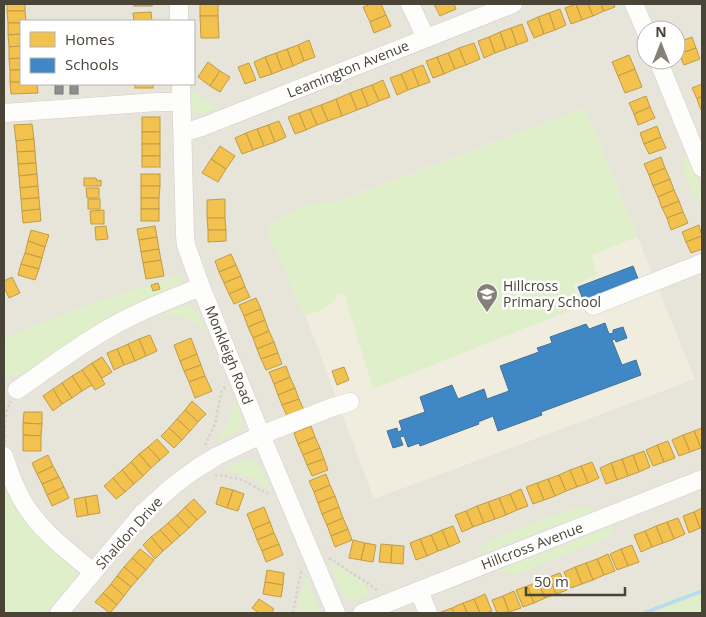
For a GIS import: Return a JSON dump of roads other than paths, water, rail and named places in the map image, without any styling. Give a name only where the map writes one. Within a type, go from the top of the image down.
[{"type":"street","points":[[179,4],[179,20]]},
{"type":"street","points":[[410,4],[426,38]]},
{"type":"street","name":"Leamington Avenue","points":[[182,132],[202,127],[514,4]]},
{"type":"street","points":[[634,4],[641,20]]},
{"type":"street","points":[[662,70],[702,168]]},
{"type":"street","name":"Monkleigh Road","points":[[181,85],[186,245],[236,374],[336,613]]},
{"type":"street","points":[[4,113],[181,102]]},
{"type":"street","points":[[593,306],[702,264]]},
{"type":"street","points":[[17,390],[114,325],[201,287]]},
{"type":"street","name":"Shaldon Drive","points":[[59,613],[142,514],[190,473],[218,456],[261,435],[350,402]]},
{"type":"street","points":[[4,456],[24,503],[39,524],[56,542],[93,572]]},
{"type":"street","name":"Hillcross Avenue","points":[[362,613],[702,479]]},
{"type":"street","points":[[419,591],[428,613]]},
{"type":"waterway","points":[[644,613],[702,591]]},
{"type":"place","name":"Hillcross Primary School","points":[[487,313]]}]
